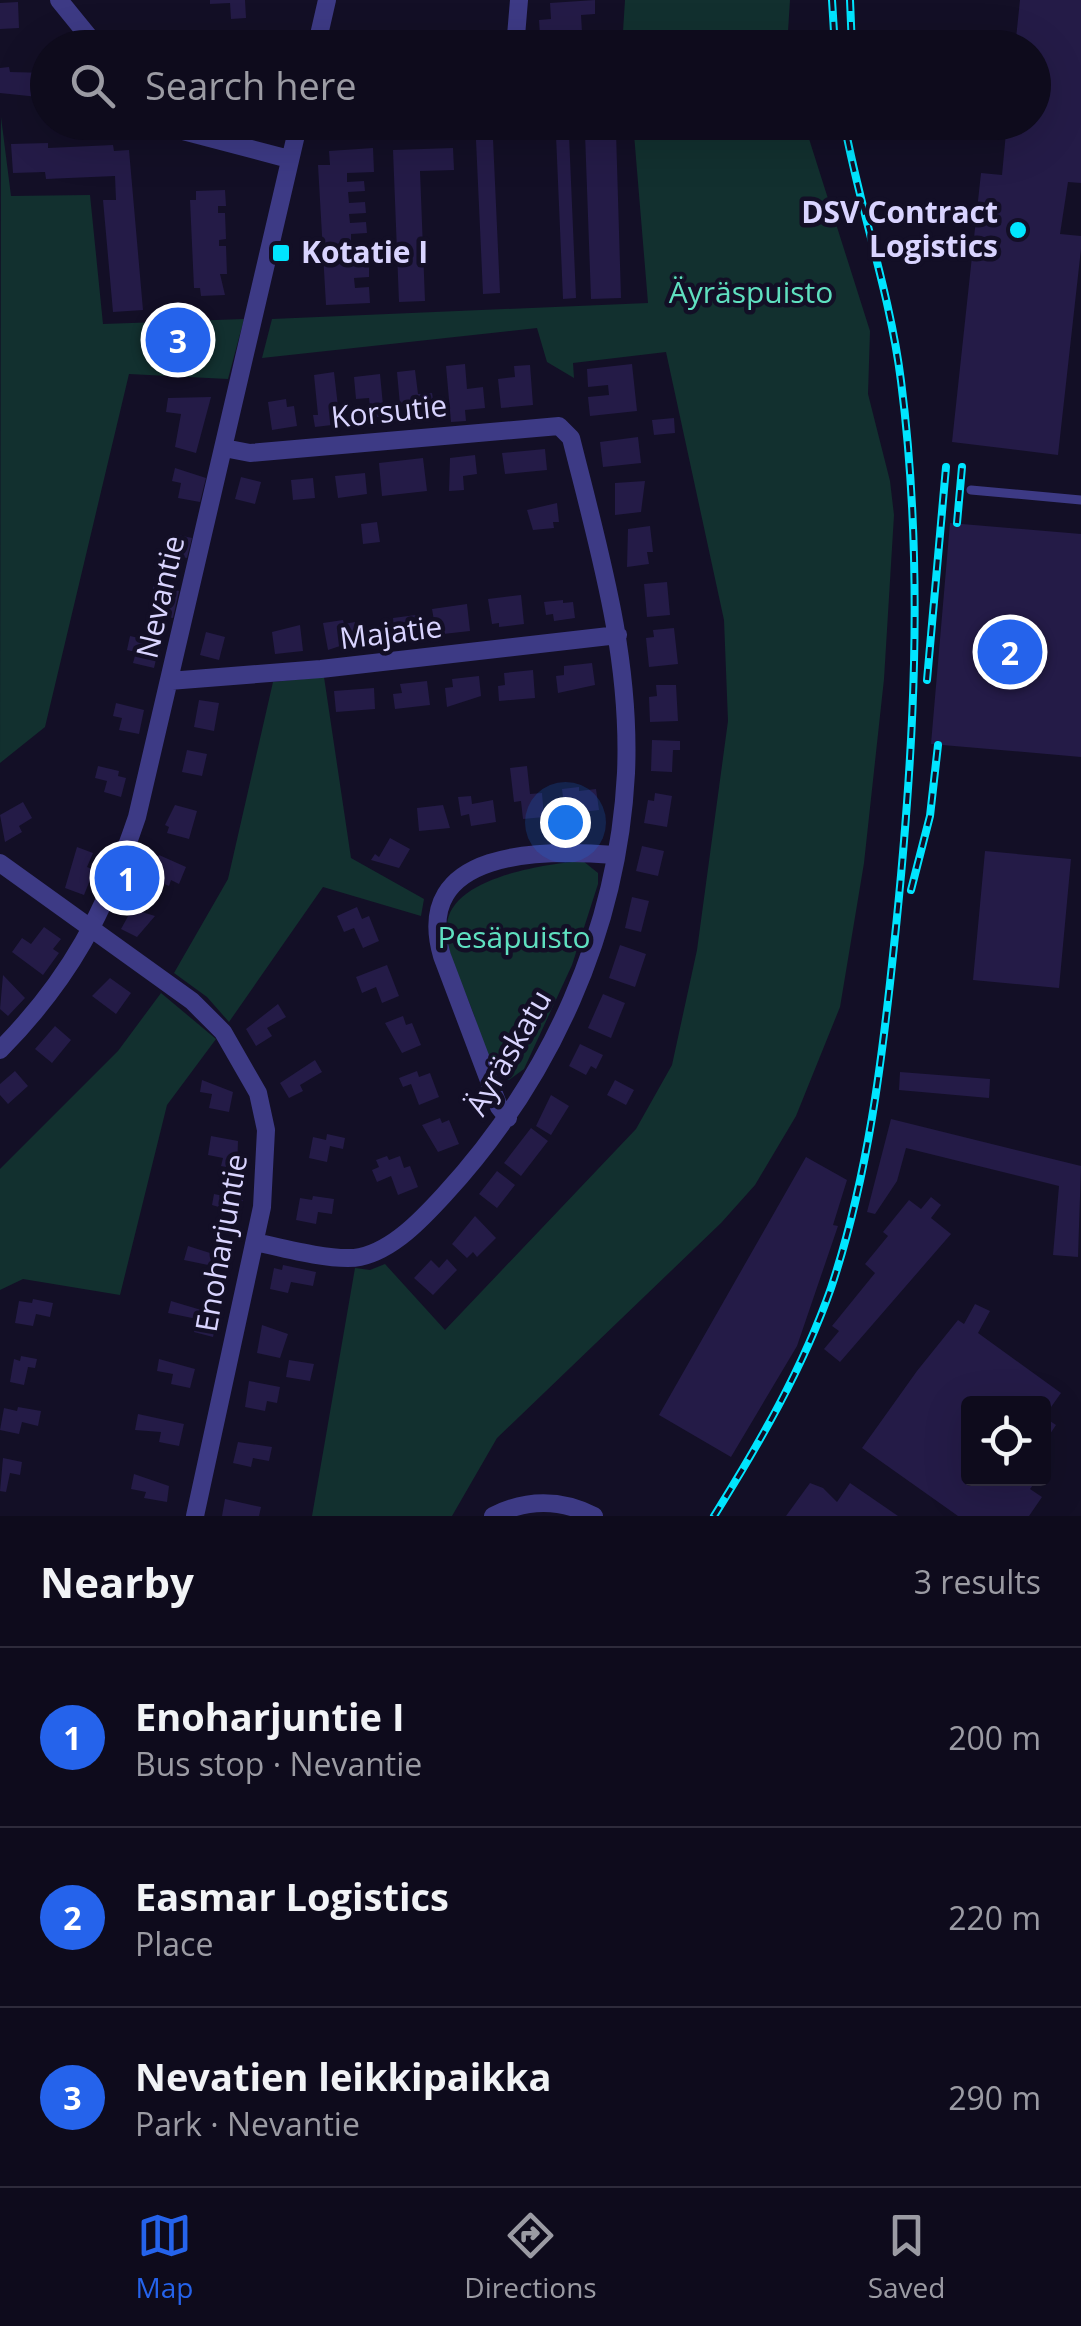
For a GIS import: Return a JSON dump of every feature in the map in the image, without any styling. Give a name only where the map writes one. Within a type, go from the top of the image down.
[{"type":"street","points":[[59,0],[83,30]]},
{"type":"street","points":[[320,30],[327,0]]},
{"type":"street","points":[[516,30],[519,0]]},
{"type":"street","points":[[217,140],[290,159]]},
{"type":"street","name":"Nevantie","points":[[0,1050],[48,996],[92,930],[108,900],[136,817],[295,140]]},
{"type":"street","name":"Korsutie","points":[[224,448],[250,453],[559,426]]},
{"type":"street","name":"Äyräskatu","points":[[255,1242],[356,1258],[407,1232],[436,1204],[508,1118],[552,1043],[582,978],[600,926],[616,855],[626,772],[624,666],[571,438],[559,426]]},
{"type":"street","name":"Majatie","points":[[169,682],[618,635]]},
{"type":"street","points":[[508,1118],[499,1107],[442,956],[435,933],[437,907],[462,875],[490,861],[567,853],[616,855]]},
{"type":"street","name":"Enoharjuntie","points":[[0,863],[212,1020],[249,1072],[266,1130],[255,1242],[195,1516]]},
{"type":"street","points":[[493,1516],[543,1502],[575,1507],[594,1516]]},
{"type":"lane","points":[[971,490],[1081,500]]},
{"type":"green space","points":[[625,0],[790,0],[788,30],[623,30]]},
{"type":"green space","points":[[1,117],[11,196],[90,195],[103,324],[244,319],[228,379],[129,374],[45,727],[0,763]]},
{"type":"green space","name":"Äyräspuisto","points":[[634,140],[809,140],[870,331],[868,394],[890,481],[894,515],[884,679],[864,863],[840,1007],[796,1116],[755,1185],[721,1223],[497,1438],[452,1516],[312,1516],[355,1268],[370,1270],[385,1264],[445,1330],[636,1129],[672,1065],[697,950],[728,721],[724,620],[666,352],[573,363],[574,378],[547,362],[537,328],[262,358],[272,319],[648,303]]},
{"type":"green space","points":[[324,677],[351,858],[424,899],[421,916],[323,887],[229,1022],[207,997],[174,973],[228,879],[273,682]]},
{"type":"green space","name":"Pesäpuisto","points":[[583,861],[598,873],[598,884],[572,965],[524,1069],[509,1080],[495,1069],[486,1052],[452,960],[447,926],[452,909],[464,896],[502,876]]},
{"type":"green space","points":[[161,993],[216,1039],[167,1105],[120,1295],[23,1279],[0,1290],[0,1169],[118,1051]]},
{"type":"building","points":[[210,0],[245,0],[246,18],[231,19],[230,3],[210,4]]},
{"type":"building","points":[[595,0],[595,14],[581,15],[582,30],[540,30],[539,20],[551,19],[550,3]]},
{"type":"building","name":"DSV Contract Logistics","points":[[1020,0],[1081,0],[1081,183],[1068,182],[1060,234],[1081,236],[1081,249],[1058,455],[952,442],[981,173],[1002,175],[1005,140],[1051,140],[1051,30],[1017,30]]},
{"type":"building","points":[[18,2],[19,28],[0,29],[0,3]]},
{"type":"building","points":[[0,68],[30,73],[30,96],[0,93]]},
{"type":"building","points":[[476,140],[493,140],[500,293],[483,294]]},
{"type":"building","points":[[556,140],[569,140],[576,298],[563,299]]},
{"type":"building","points":[[585,140],[616,140],[621,298],[591,299]]},
{"type":"building","points":[[48,143],[48,148],[113,145],[114,151],[129,150],[143,310],[113,312],[103,200],[116,200],[115,176],[46,179],[45,172],[13,173],[11,144]]},
{"type":"building","points":[[373,148],[374,172],[347,173],[347,182],[364,181],[365,191],[348,192],[349,203],[365,202],[366,213],[349,214],[350,223],[366,222],[367,233],[351,234],[351,244],[367,243],[368,255],[353,256],[353,264],[369,263],[369,277],[354,278],[355,288],[369,287],[370,303],[326,305],[318,165],[330,165],[329,151]]},
{"type":"building","points":[[453,148],[454,170],[420,171],[425,301],[399,302],[393,150]]},
{"type":"building","points":[[225,190],[226,206],[218,206],[218,213],[225,213],[226,239],[219,240],[219,246],[226,246],[227,274],[220,274],[225,295],[201,296],[200,288],[194,288],[190,200],[196,200],[196,191]]},
{"type":"building","points":[[465,364],[467,389],[483,387],[485,408],[465,410],[466,421],[451,422],[446,366]]},
{"type":"building","points":[[632,364],[637,411],[590,416],[588,397],[609,395],[608,385],[588,387],[587,369]]},
{"type":"building","points":[[530,365],[533,405],[501,408],[498,379],[515,377],[514,366]]},
{"type":"building","points":[[415,370],[418,394],[432,393],[435,412],[401,416],[397,372]]},
{"type":"building","points":[[334,372],[340,424],[315,427],[313,415],[318,415],[314,375]]},
{"type":"building","points":[[380,374],[384,416],[371,418],[369,398],[356,399],[354,377]]},
{"type":"building","points":[[211,397],[196,453],[175,447],[181,414],[166,412],[168,398]]},
{"type":"building","points":[[286,399],[287,407],[294,406],[297,426],[272,430],[268,402]]},
{"type":"building","points":[[674,418],[675,433],[654,435],[652,420]]},
{"type":"building","points":[[638,437],[641,463],[603,467],[600,442]]},
{"type":"building","points":[[545,449],[547,470],[505,474],[502,453]]},
{"type":"building","points":[[475,455],[477,474],[463,476],[464,490],[449,491],[450,458]]},
{"type":"building","points":[[423,458],[427,491],[382,496],[379,463]]},
{"type":"building","points":[[175,468],[206,478],[200,502],[178,498],[181,483],[172,481]]},
{"type":"building","points":[[365,473],[367,494],[338,498],[335,476]]},
{"type":"building","points":[[241,477],[261,482],[255,504],[235,499]]},
{"type":"building","points":[[313,478],[315,498],[293,500],[291,480]]},
{"type":"building","points":[[645,481],[641,512],[615,515],[615,483]]},
{"type":"building","points":[[557,503],[559,522],[553,522],[554,528],[533,530],[527,510]]},
{"type":"building","points":[[377,522],[380,542],[363,544],[361,524]]},
{"type":"building","points":[[950,523],[1081,534],[1081,757],[931,744]]},
{"type":"building","points":[[650,526],[653,552],[647,552],[649,564],[627,567],[628,529]]},
{"type":"building","points":[[173,534],[192,538],[187,558],[169,554]]},
{"type":"building","points":[[155,578],[172,581],[171,589],[179,591],[173,618],[154,614],[159,591],[153,589]]},
{"type":"building","points":[[667,582],[670,615],[647,617],[644,584]]},
{"type":"building","points":[[521,595],[524,624],[492,624],[488,599]]},
{"type":"building","points":[[544,602],[573,602],[575,618],[554,621],[553,614],[546,615]]},
{"type":"building","points":[[467,604],[470,631],[443,634],[442,625],[435,626],[432,609]]},
{"type":"building","points":[[416,615],[418,636],[395,639],[393,618]]},
{"type":"building","points":[[343,620],[344,624],[355,622],[358,640],[328,650],[323,623]]},
{"type":"building","points":[[300,625],[303,651],[275,654],[272,632]]},
{"type":"building","points":[[674,628],[678,664],[649,667],[646,638],[654,637],[653,630]]},
{"type":"building","points":[[206,632],[225,637],[219,660],[200,655]]},
{"type":"building","points":[[130,636],[160,643],[154,668],[133,663],[136,652],[127,650]]},
{"type":"building","points":[[592,663],[595,685],[558,693],[556,676],[564,675],[564,666]]},
{"type":"building","points":[[533,670],[535,698],[499,701],[498,686],[505,685],[504,673]]},
{"type":"building","points":[[479,676],[481,696],[447,707],[445,688],[453,687],[452,679]]},
{"type":"building","points":[[427,681],[430,705],[395,709],[393,694],[402,693],[400,684]]},
{"type":"building","points":[[656,685],[676,685],[678,721],[650,722],[649,697],[657,696]]},
{"type":"building","points":[[374,688],[375,709],[336,712],[334,691]]},
{"type":"building","points":[[199,700],[219,703],[214,731],[194,727]]},
{"type":"building","points":[[116,703],[144,710],[139,734],[119,730],[122,718],[113,716]]},
{"type":"building","points":[[652,740],[680,741],[680,750],[673,750],[672,772],[651,771]]},
{"type":"building","points":[[187,750],[207,754],[202,776],[182,772]]},
{"type":"building","points":[[98,766],[119,771],[118,776],[126,778],[121,797],[104,792],[107,781],[95,778]]},
{"type":"building","points":[[527,766],[530,794],[542,793],[544,817],[523,819],[521,801],[514,802],[510,768]]},
{"type":"building","points":[[579,787],[579,791],[596,789],[599,810],[565,814],[562,789]]},
{"type":"building","points":[[655,793],[672,796],[667,827],[644,823],[648,800],[654,801]]},
{"type":"building","points":[[471,796],[472,804],[493,800],[496,822],[471,826],[469,814],[461,816],[458,797]]},
{"type":"building","points":[[23,802],[32,818],[19,826],[22,832],[5,842],[0,815]]},
{"type":"building","points":[[175,805],[197,811],[189,839],[167,833],[169,827],[165,825]]},
{"type":"building","points":[[443,805],[450,828],[419,831],[417,808]]},
{"type":"building","points":[[390,838],[410,849],[399,868],[371,860],[375,854],[379,857]]},
{"type":"building","points":[[642,846],[664,851],[658,876],[636,871]]},
{"type":"building","points":[[77,847],[93,853],[87,867],[94,870],[84,895],[65,888]]},
{"type":"building","points":[[985,851],[1071,859],[1059,988],[973,980]]},
{"type":"building","points":[[159,855],[186,867],[179,884],[171,880],[169,886],[149,877]]},
{"type":"building","points":[[632,897],[649,901],[641,932],[625,928]]},
{"type":"building","points":[[357,907],[362,919],[369,916],[379,941],[363,948],[354,928],[344,932],[337,916]]},
{"type":"building","points":[[132,909],[155,916],[137,937],[121,929]]},
{"type":"building","points":[[44,927],[61,939],[53,949],[59,953],[43,975],[12,952],[22,938],[31,944]]},
{"type":"building","points":[[620,945],[646,954],[635,987],[609,978]]},
{"type":"building","points":[[387,965],[399,996],[382,1003],[376,987],[362,993],[356,977]]},
{"type":"building","points":[[3,975],[25,998],[8,1016],[0,1009]]},
{"type":"building","points":[[110,978],[131,993],[116,1014],[92,996]]},
{"type":"building","points":[[603,994],[625,1003],[611,1038],[588,1028]]},
{"type":"building","points":[[278,1004],[286,1017],[267,1028],[272,1036],[256,1046],[246,1029]]},
{"type":"building","points":[[403,1016],[406,1025],[412,1023],[421,1045],[402,1053],[385,1023]]},
{"type":"building","points":[[55,1026],[71,1040],[52,1063],[35,1049]]},
{"type":"building","points":[[580,1044],[603,1055],[596,1069],[591,1066],[586,1075],[569,1066]]},
{"type":"building","points":[[315,1060],[322,1072],[300,1085],[303,1091],[289,1098],[280,1083]]},
{"type":"building","points":[[15,1071],[28,1086],[8,1104],[0,1095],[0,1084]]},
{"type":"building","points":[[417,1071],[419,1077],[430,1073],[439,1097],[419,1105],[411,1084],[403,1087],[399,1078]]},
{"type":"building","points":[[900,1072],[990,1079],[989,1098],[899,1090]]},
{"type":"building","points":[[202,1080],[233,1092],[229,1112],[209,1108],[212,1094],[200,1092]]},
{"type":"building","points":[[615,1080],[634,1090],[626,1105],[607,1095]]},
{"type":"building","points":[[551,1095],[569,1106],[551,1135],[536,1126]]},
{"type":"building","points":[[440,1118],[442,1123],[449,1120],[459,1144],[438,1152],[422,1125]]},
{"type":"building","points":[[891,1119],[1081,1166],[1078,1257],[1053,1255],[1059,1186],[906,1148],[897,1181],[875,1214],[867,1212]]},
{"type":"building","points":[[531,1128],[548,1141],[521,1176],[504,1163]]},
{"type":"building","points":[[327,1134],[345,1138],[343,1149],[330,1146],[327,1162],[309,1158],[313,1137],[326,1140]]},
{"type":"building","points":[[211,1136],[238,1141],[237,1169],[221,1166],[223,1158],[208,1155]]},
{"type":"building","points":[[387,1156],[389,1160],[400,1156],[404,1168],[410,1166],[418,1187],[398,1195],[391,1176],[377,1182],[372,1170],[379,1167],[376,1160]]},
{"type":"building","points":[[806,1157],[847,1180],[833,1225],[838,1226],[797,1346],[731,1457],[659,1415]]},
{"type":"building","points":[[497,1171],[515,1185],[497,1208],[479,1194]]},
{"type":"building","points":[[214,1194],[243,1200],[238,1222],[220,1218],[222,1208],[212,1205]]},
{"type":"building","points":[[313,1196],[334,1199],[332,1214],[318,1212],[316,1224],[296,1220],[300,1198],[312,1200]]},
{"type":"building","points":[[931,1197],[941,1205],[931,1218],[951,1234],[840,1362],[824,1349],[839,1331],[832,1326],[875,1273],[865,1264],[888,1236],[883,1232],[909,1200],[921,1209]]},
{"type":"building","points":[[475,1216],[496,1238],[477,1257],[473,1252],[467,1258],[452,1244]]},
{"type":"building","points":[[188,1246],[229,1259],[224,1280],[206,1276],[208,1265],[184,1260]]},
{"type":"building","points":[[447,1259],[457,1270],[433,1295],[414,1278],[431,1260],[439,1268]]},
{"type":"building","points":[[283,1265],[316,1272],[313,1286],[291,1282],[288,1293],[270,1289],[274,1268],[282,1270]]},
{"type":"building","points":[[33,1299],[53,1303],[50,1317],[36,1314],[33,1326],[15,1323],[19,1301],[32,1303]]},
{"type":"building","points":[[171,1301],[218,1315],[213,1337],[194,1332],[197,1319],[168,1313]]},
{"type":"building","points":[[975,1304],[990,1311],[978,1333],[1061,1393],[1051,1407],[1051,1396],[961,1396],[961,1486],[1032,1486],[1030,1489],[1042,1497],[1029,1516],[958,1516],[862,1448],[958,1320],[964,1324]]},
{"type":"building","points":[[262,1325],[288,1334],[280,1358],[257,1353]]},
{"type":"building","points":[[21,1356],[37,1359],[35,1368],[28,1367],[24,1385],[10,1382],[14,1359],[20,1361]]},
{"type":"building","points":[[159,1359],[195,1369],[190,1388],[171,1384],[173,1374],[157,1371]]},
{"type":"building","points":[[289,1360],[314,1364],[310,1381],[286,1377]]},
{"type":"building","points":[[249,1381],[280,1387],[277,1403],[267,1401],[265,1411],[245,1407]]},
{"type":"building","points":[[18,1407],[41,1411],[38,1426],[22,1422],[19,1434],[0,1430],[4,1408],[17,1411]]},
{"type":"building","points":[[138,1414],[184,1424],[179,1446],[159,1442],[161,1432],[135,1430]]},
{"type":"building","points":[[238,1442],[272,1447],[269,1461],[253,1458],[251,1467],[233,1463]]},
{"type":"building","points":[[3,1458],[22,1462],[20,1475],[10,1473],[6,1492],[0,1491]]},
{"type":"building","points":[[134,1474],[169,1486],[167,1502],[144,1498],[146,1492],[131,1489]]},
{"type":"building","points":[[810,1483],[823,1488],[837,1502],[850,1483],[898,1516],[786,1516]]},
{"type":"building","points":[[225,1499],[261,1507],[259,1516],[222,1516]]},
{"type":"railway","points":[[832,0],[834,30]]},
{"type":"railway","points":[[850,0],[851,30]]},
{"type":"railway","points":[[714,1516],[794,1376],[820,1318],[844,1246],[879,1075],[901,875],[914,664],[913,522],[908,452],[890,316],[848,140]]},
{"type":"railway","points":[[927,680],[946,467]]},
{"type":"railway","points":[[957,523],[962,467]]},
{"type":"railway","points":[[911,890],[930,816],[938,745]]},
{"type":"place","name":"DSV Contract Logistics","points":[[1018,230]]},
{"type":"place","name":"Kotatie I","points":[[281,253]]},
{"type":"place","name":"Nevatien leikkipaikka","points":[[178,340]]},
{"type":"place","name":"Easmar Logistics","points":[[1010,652]]},
{"type":"place","name":"Enoharjuntie I","points":[[127,878]]}]
